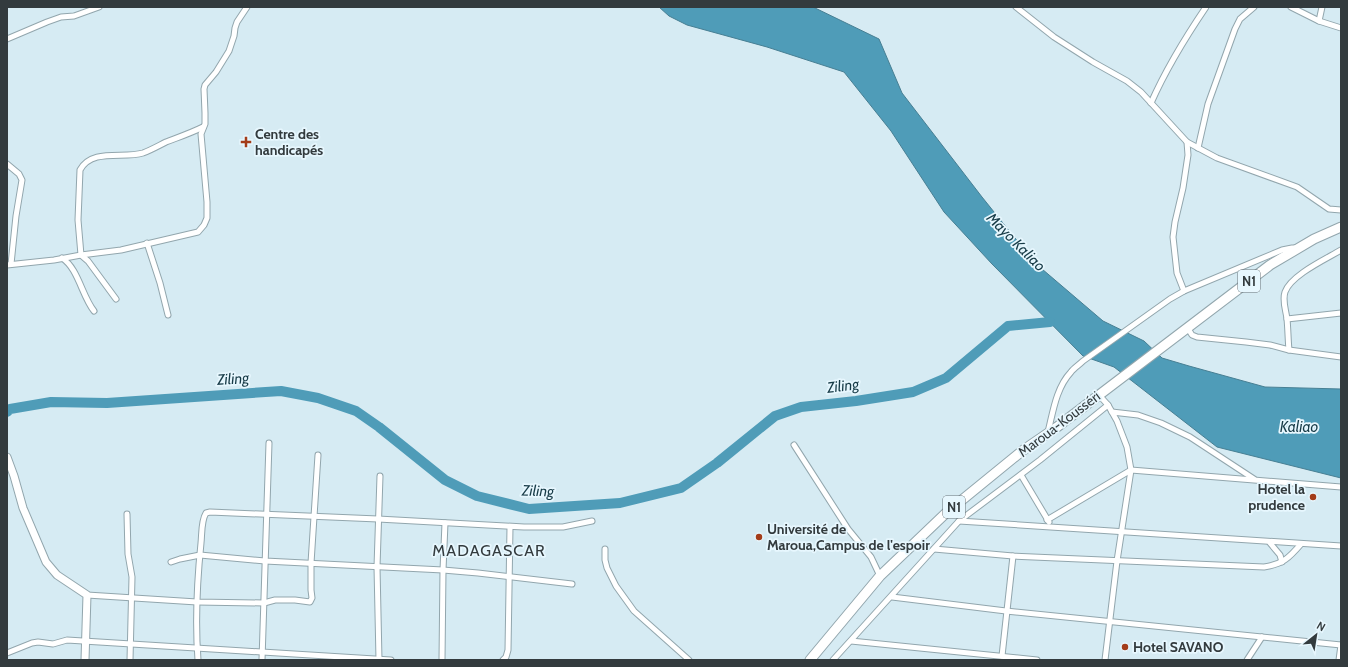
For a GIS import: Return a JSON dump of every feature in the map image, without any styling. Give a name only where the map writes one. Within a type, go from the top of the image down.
[{"type":"highway","name":"Maroua-Kousséri","points":[[810,660],[880,576],[946,513],[1001,468],[1270,265],[1314,239],[1341,227]]},
{"type":"main road","points":[[7,457],[23,508],[46,562],[57,575],[87,596],[86,660]]},
{"type":"street","points":[[7,39],[61,17],[74,16],[99,7]]},
{"type":"street","points":[[7,164],[19,174],[22,180],[9,265],[121,250],[198,232],[204,225],[207,218],[201,134],[205,124],[204,89],[205,85],[216,72],[229,51],[237,22],[247,7]]},
{"type":"street","points":[[1016,7],[1054,37],[1093,62],[1127,81],[1141,92],[1187,142],[1217,158],[1297,186],[1329,209],[1341,210]]},
{"type":"street","points":[[1151,103],[1162,77],[1206,7]]},
{"type":"street","points":[[1198,148],[1208,104],[1235,29],[1240,19],[1254,7]]},
{"type":"street","points":[[1291,7],[1319,21],[1341,28]]},
{"type":"street","points":[[1319,21],[1322,7]]},
{"type":"street","points":[[116,299],[88,261],[81,255],[78,207],[80,170],[89,160],[102,156],[145,152],[203,127]]},
{"type":"street","points":[[1184,291],[1177,273],[1173,237],[1188,155],[1187,142]]},
{"type":"street","points":[[147,243],[160,282],[168,315]]},
{"type":"street","points":[[1048,432],[1056,399],[1062,386],[1070,372],[1082,361],[1170,299],[1184,291],[1282,250],[1292,248],[1298,249]]},
{"type":"street","points":[[1289,350],[1284,300],[1285,292],[1289,286],[1304,273],[1341,250]]},
{"type":"street","points":[[62,258],[72,269],[84,296],[94,311]]},
{"type":"street","points":[[1287,319],[1341,313]]},
{"type":"street","points":[[1187,327],[1192,335],[1197,338],[1270,345],[1289,350],[1341,357]]},
{"type":"street","points":[[1098,394],[1108,405],[1117,421],[1127,447],[1131,470],[1117,561],[1109,622],[1106,660]]},
{"type":"street","points":[[833,660],[892,597],[959,521],[1021,475],[1108,405]]},
{"type":"street","points":[[1112,412],[1138,415],[1161,423],[1190,437],[1256,480]]},
{"type":"street","points":[[262,660],[269,443]]},
{"type":"street","points":[[794,445],[848,529],[872,557],[880,576]]},
{"type":"street","points":[[87,596],[196,602],[264,603],[274,600],[295,600],[310,602],[312,598],[311,563],[318,455]]},
{"type":"street","points":[[1047,520],[1131,470],[1341,487]]},
{"type":"street","points":[[1021,475],[1051,527]]},
{"type":"street","points":[[379,660],[377,567],[380,476]]},
{"type":"street","points":[[198,660],[196,602],[204,517],[206,513],[378,519],[510,527],[563,527],[592,521]]},
{"type":"street","points":[[127,514],[128,554],[132,577],[130,660]]},
{"type":"street","points":[[959,521],[1270,543],[1341,546]]},
{"type":"street","points":[[442,660],[445,523]]},
{"type":"street","points":[[503,660],[506,657],[508,650],[510,527]]},
{"type":"street","points":[[1270,543],[1280,555],[1282,562]]},
{"type":"street","points":[[934,549],[1013,556],[1264,567],[1274,566],[1289,558],[1301,544]]},
{"type":"street","points":[[604,550],[607,568],[616,586],[634,611],[689,660]]},
{"type":"street","points":[[171,562],[200,555],[265,561],[443,570],[572,584]]},
{"type":"street","points":[[1004,657],[1006,611],[1013,556]]},
{"type":"street","points":[[892,597],[1006,611],[1341,645],[1339,660]]},
{"type":"street","points":[[1247,660],[1262,637]]},
{"type":"street","points":[[7,653],[32,643],[38,642],[52,644],[66,640],[391,660]]},
{"type":"street","points":[[851,641],[1036,660]]},
{"type":"water","name":"Kaliao","points":[[659,7],[813,7],[879,39],[902,93],[982,197],[1035,263],[1103,321],[1144,341],[1162,358],[1189,366],[1265,387],[1341,389],[1341,478],[1217,447],[1114,367],[1083,356],[992,264],[944,212],[891,131],[844,72],[767,47],[687,25],[669,16]]},
{"type":"waterway","name":"Ziling","points":[[7,412],[10,409],[51,402],[107,403],[281,391],[318,398],[356,411],[379,427],[445,480],[477,496],[529,509],[620,503],[681,488],[717,463],[775,416],[801,407],[856,401],[913,392],[946,378],[1008,326],[1050,322]]},
{"type":"place","name":"Centre des handicapés","points":[[246,142]]},
{"type":"place","name":"Hotel la prudence","points":[[1313,497]]},
{"type":"place","name":"Université de Maroua,Campus de l'espoir","points":[[759,537]]},
{"type":"place","name":"Hotel SAVANO","points":[[1125,647]]},
{"type":"district","name":"MADAGASCAR","points":[[489,550]]},
{"type":"water label","name":"Mayo Kaliao","points":[[1016,242]]}]
